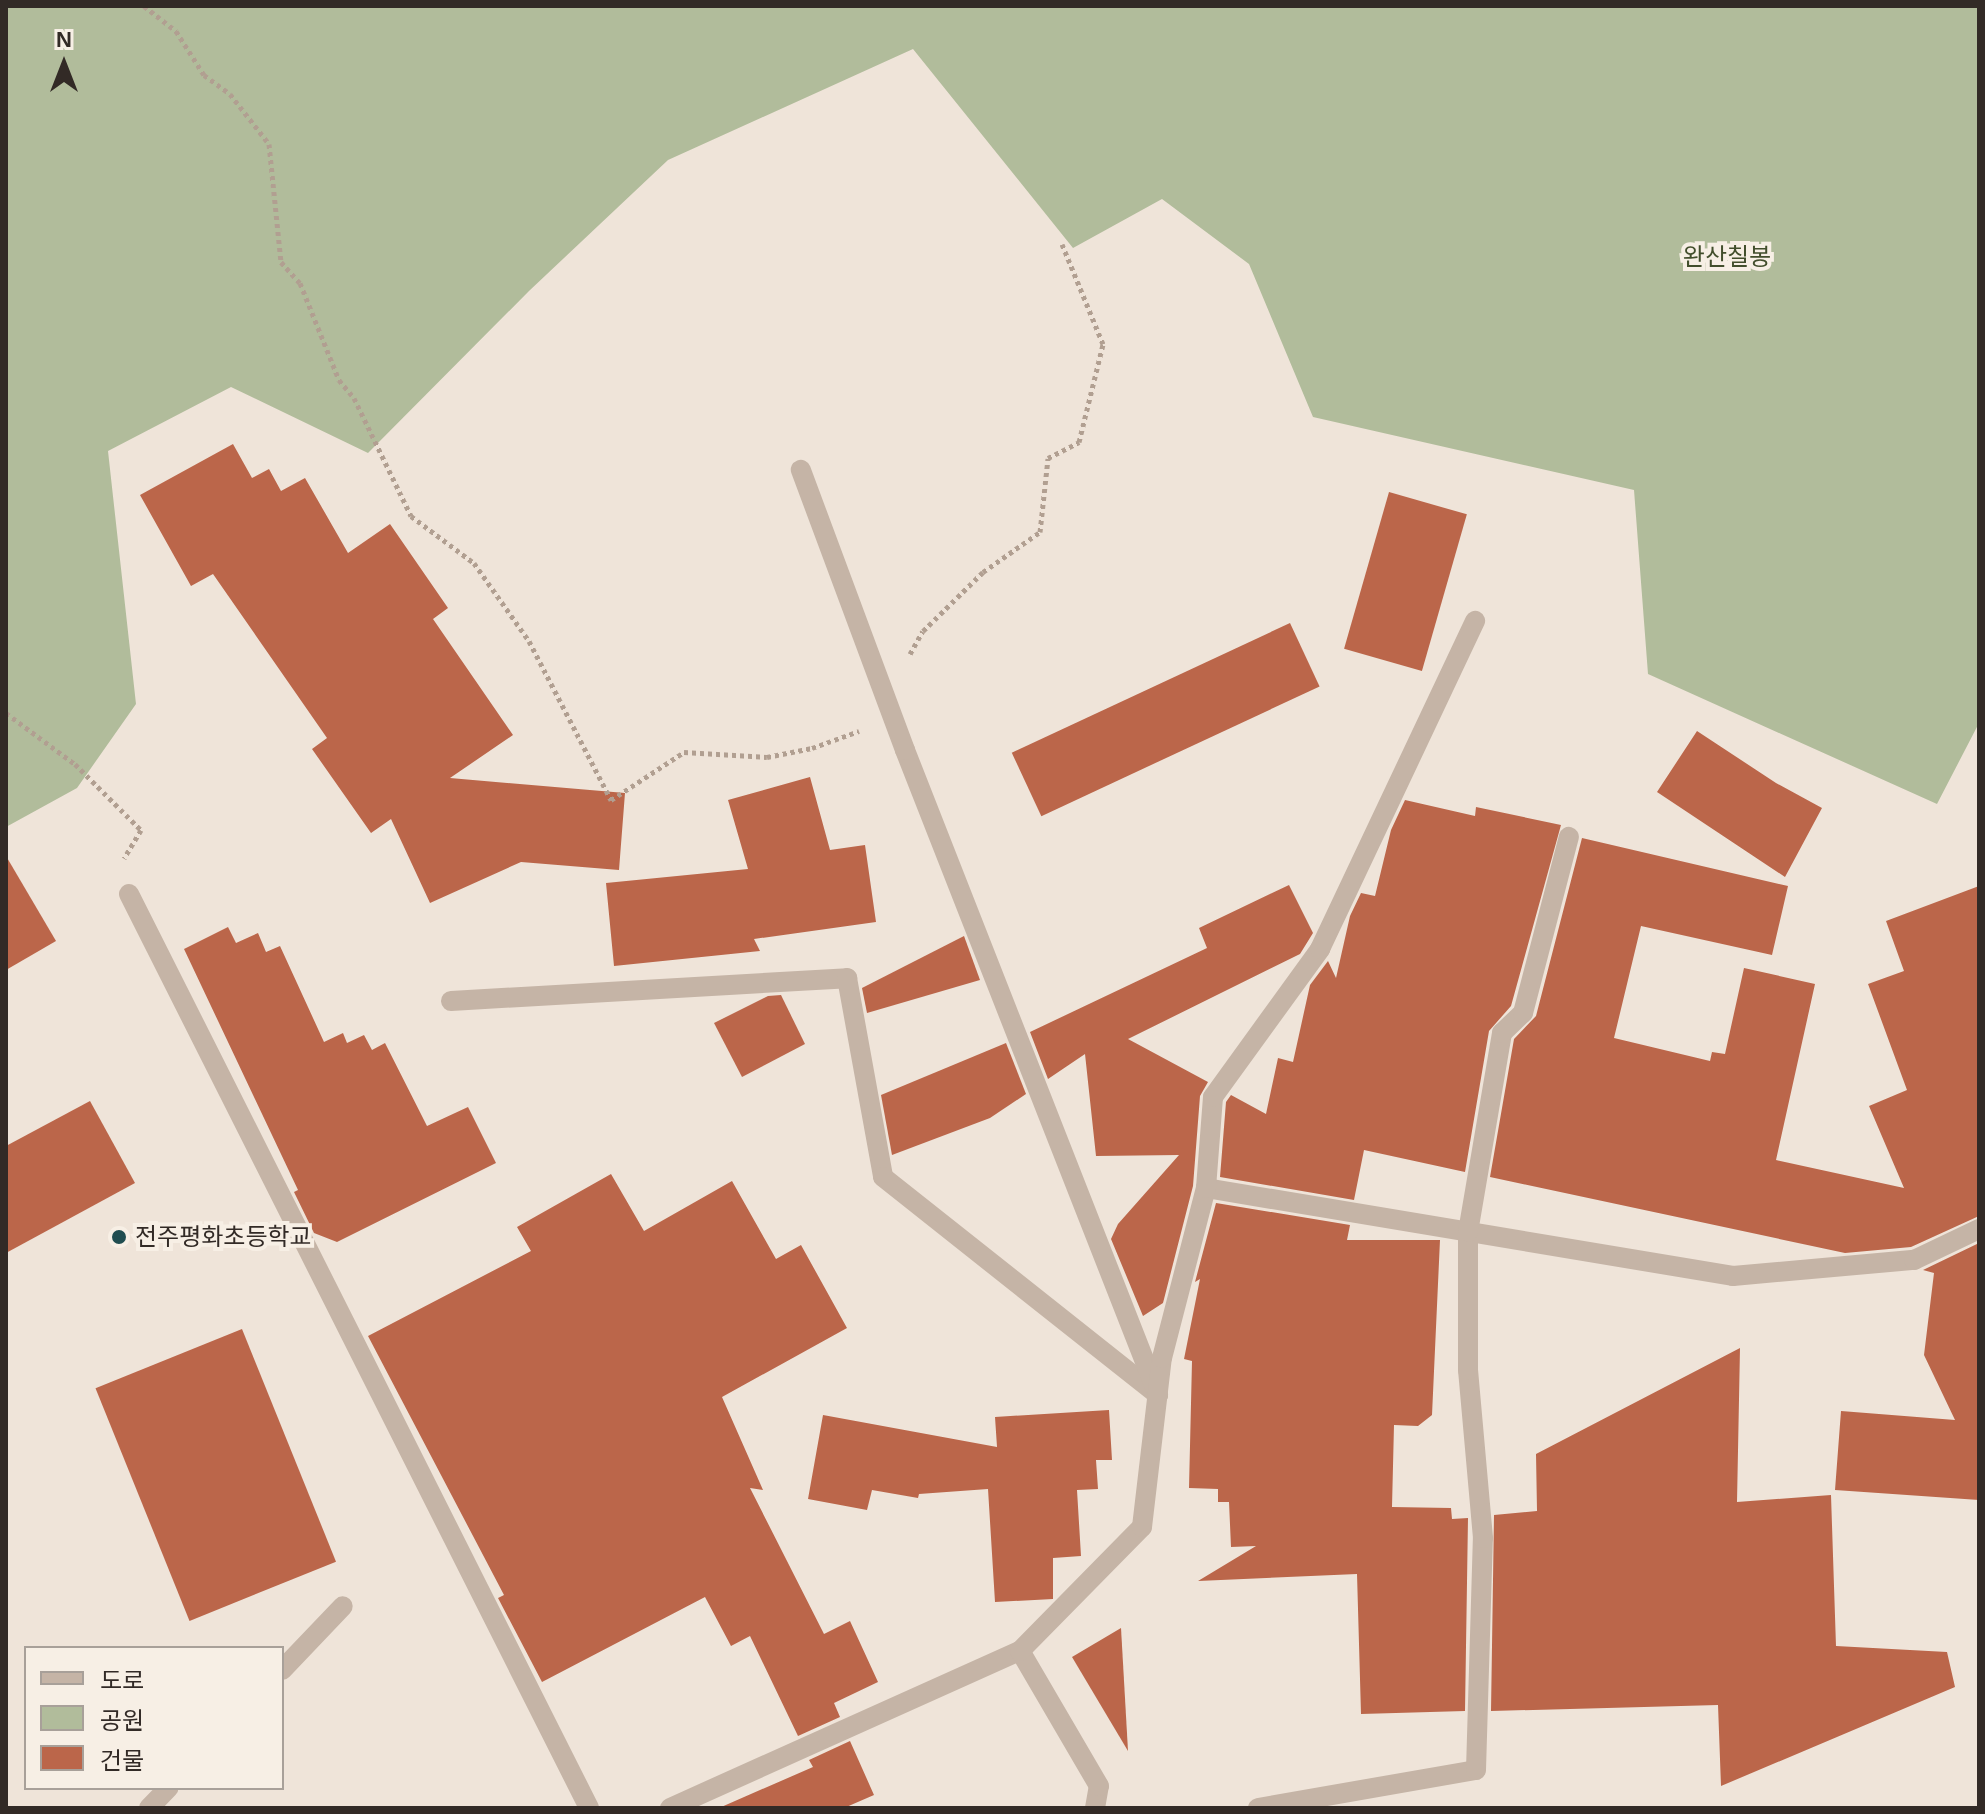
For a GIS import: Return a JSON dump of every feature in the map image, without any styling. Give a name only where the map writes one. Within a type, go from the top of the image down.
[{"type":"street","points":[[801,470],[894,719],[1158,1395]]},
{"type":"street","points":[[670,1808],[1020,1651],[1142,1527],[1162,1358],[1206,1188],[1213,1097],[1320,949],[1475,621]]},
{"type":"street","points":[[1258,1808],[1476,1770],[1483,1538],[1468,1370],[1468,1232],[1502,1033],[1523,1013],[1569,837]]},
{"type":"street","points":[[129,894],[589,1808]]},
{"type":"street","points":[[451,1001],[847,978],[883,1177],[1158,1395]]},
{"type":"street","points":[[1206,1188],[1733,1276],[1914,1260],[1979,1229]]},
{"type":"street","points":[[284,1668],[343,1606]]},
{"type":"street","points":[[1020,1651],[1099,1786],[1095,1808]]},
{"type":"street","points":[[149,1808],[166,1790]]},
{"type":"path","points":[[144,6],[176,31],[204,75],[230,94],[269,144],[281,262],[300,283],[339,380],[354,398],[411,516],[474,563],[529,641],[611,800],[684,752],[767,757],[812,748],[894,719]]},
{"type":"path","points":[[886,698],[923,631],[983,572],[1040,532],[1048,458],[1079,442],[1103,344],[1062,244]]},
{"type":"path","points":[[6,713],[75,764],[141,830],[117,870],[129,894]]},
{"type":"green space","name":"완산칠봉","points":[[6,6],[1979,6],[1979,723],[1937,804],[1648,674],[1634,490],[1313,417],[1249,264],[1162,199],[1073,248],[913,49],[668,160],[529,291],[368,453],[231,387],[108,451],[136,704],[77,788],[6,827]]},
{"type":"building","points":[[233,444],[252,478],[269,469],[281,491],[305,478],[348,553],[390,524],[448,608],[433,619],[513,735],[450,778],[625,793],[619,870],[521,862],[430,903],[391,819],[371,833],[312,749],[327,738],[213,574],[191,586],[140,495]]},
{"type":"building","points":[[1389,492],[1467,514],[1422,671],[1344,649]]},
{"type":"building","points":[[1290,623],[1320,686],[1041,816],[1012,753]]},
{"type":"building","points":[[1697,731],[1776,783],[1822,808],[1785,877],[1657,792]]},
{"type":"building","points":[[810,777],[830,850],[865,845],[876,922],[754,939],[760,951],[614,966],[606,883],[748,869],[728,800]]},
{"type":"building","points":[[1405,800],[1475,816],[1476,807],[1561,825],[1511,1006],[1489,1031],[1465,1172],[1364,1150],[1354,1200],[1220,1177],[1226,1102],[1231,1095],[1266,1114],[1278,1058],[1293,1062],[1310,985],[1328,961],[1336,978],[1350,916],[1361,893],[1375,896],[1391,830]]},
{"type":"building","points":[[1582,838],[1788,886],[1772,955],[1641,926],[1614,1038],[1710,1061],[1712,1052],[1725,1054],[1744,968],[1815,984],[1776,1160],[1904,1188],[1869,1106],[1907,1090],[1868,984],[1904,971],[1886,921],[1979,886],[1979,1216],[1911,1247],[1845,1253],[1490,1177],[1514,1039],[1536,1016]]},
{"type":"building","points":[[6,856],[56,941],[6,970]]},
{"type":"building","points":[[1289,885],[1313,933],[1300,954],[1128,1039],[1208,1082],[1200,1096],[1193,1186],[1163,1303],[1143,1316],[1111,1239],[1118,1224],[1179,1155],[1096,1156],[1085,1054],[1048,1079],[1030,1032],[1207,948],[1199,928]]},
{"type":"building","points":[[228,927],[236,943],[258,933],[266,952],[280,946],[324,1042],[343,1033],[347,1043],[364,1035],[372,1050],[385,1043],[427,1126],[468,1107],[496,1163],[337,1242],[314,1233],[294,1192],[298,1190],[184,949]]},
{"type":"building","points":[[964,936],[980,980],[867,1013],[862,988]]},
{"type":"building","points":[[781,995],[805,1044],[742,1077],[714,1023],[768,996]]},
{"type":"building","points":[[1006,1043],[1026,1094],[990,1118],[892,1155],[881,1095]]},
{"type":"building","points":[[90,1101],[135,1183],[6,1253],[6,1146]]},
{"type":"building","points":[[611,1174],[644,1231],[732,1181],[776,1259],[801,1245],[847,1328],[722,1397],[763,1490],[750,1488],[824,1634],[850,1621],[878,1682],[834,1703],[840,1717],[798,1736],[750,1636],[731,1646],[705,1597],[542,1682],[498,1598],[504,1595],[368,1336],[531,1251],[517,1227]]},
{"type":"building","points":[[1216,1203],[1350,1225],[1347,1240],[1440,1240],[1432,1415],[1418,1426],[1394,1425],[1392,1507],[1451,1508],[1452,1519],[1468,1518],[1465,1711],[1361,1714],[1357,1574],[1198,1581],[1256,1546],[1231,1547],[1229,1502],[1218,1502],[1218,1489],[1189,1488],[1192,1361],[1184,1359],[1200,1279],[1195,1282]]},
{"type":"building","points":[[1979,1243],[1979,1500],[1835,1490],[1841,1411],[1955,1420],[1924,1355],[1934,1273],[1923,1270]]},
{"type":"building","points":[[242,1329],[336,1562],[190,1621],[96,1388]]},
{"type":"building","points":[[1740,1348],[1737,1502],[1831,1495],[1836,1646],[1947,1652],[1955,1687],[1721,1786],[1718,1705],[1491,1711],[1494,1515],[1537,1511],[1536,1454]]},
{"type":"building","points":[[1109,1410],[1112,1460],[1096,1460],[1098,1489],[1077,1490],[1081,1556],[1053,1558],[1053,1599],[995,1602],[988,1489],[919,1494],[918,1498],[872,1490],[867,1510],[808,1499],[823,1415],[997,1447],[995,1417]]},
{"type":"building","points":[[1121,1628],[1128,1751],[1072,1657]]},
{"type":"building","points":[[850,1741],[874,1795],[844,1808],[719,1808],[813,1767],[809,1760]]},
{"type":"place","name":"전주평화초등학교","points":[[119,1237]]}]
